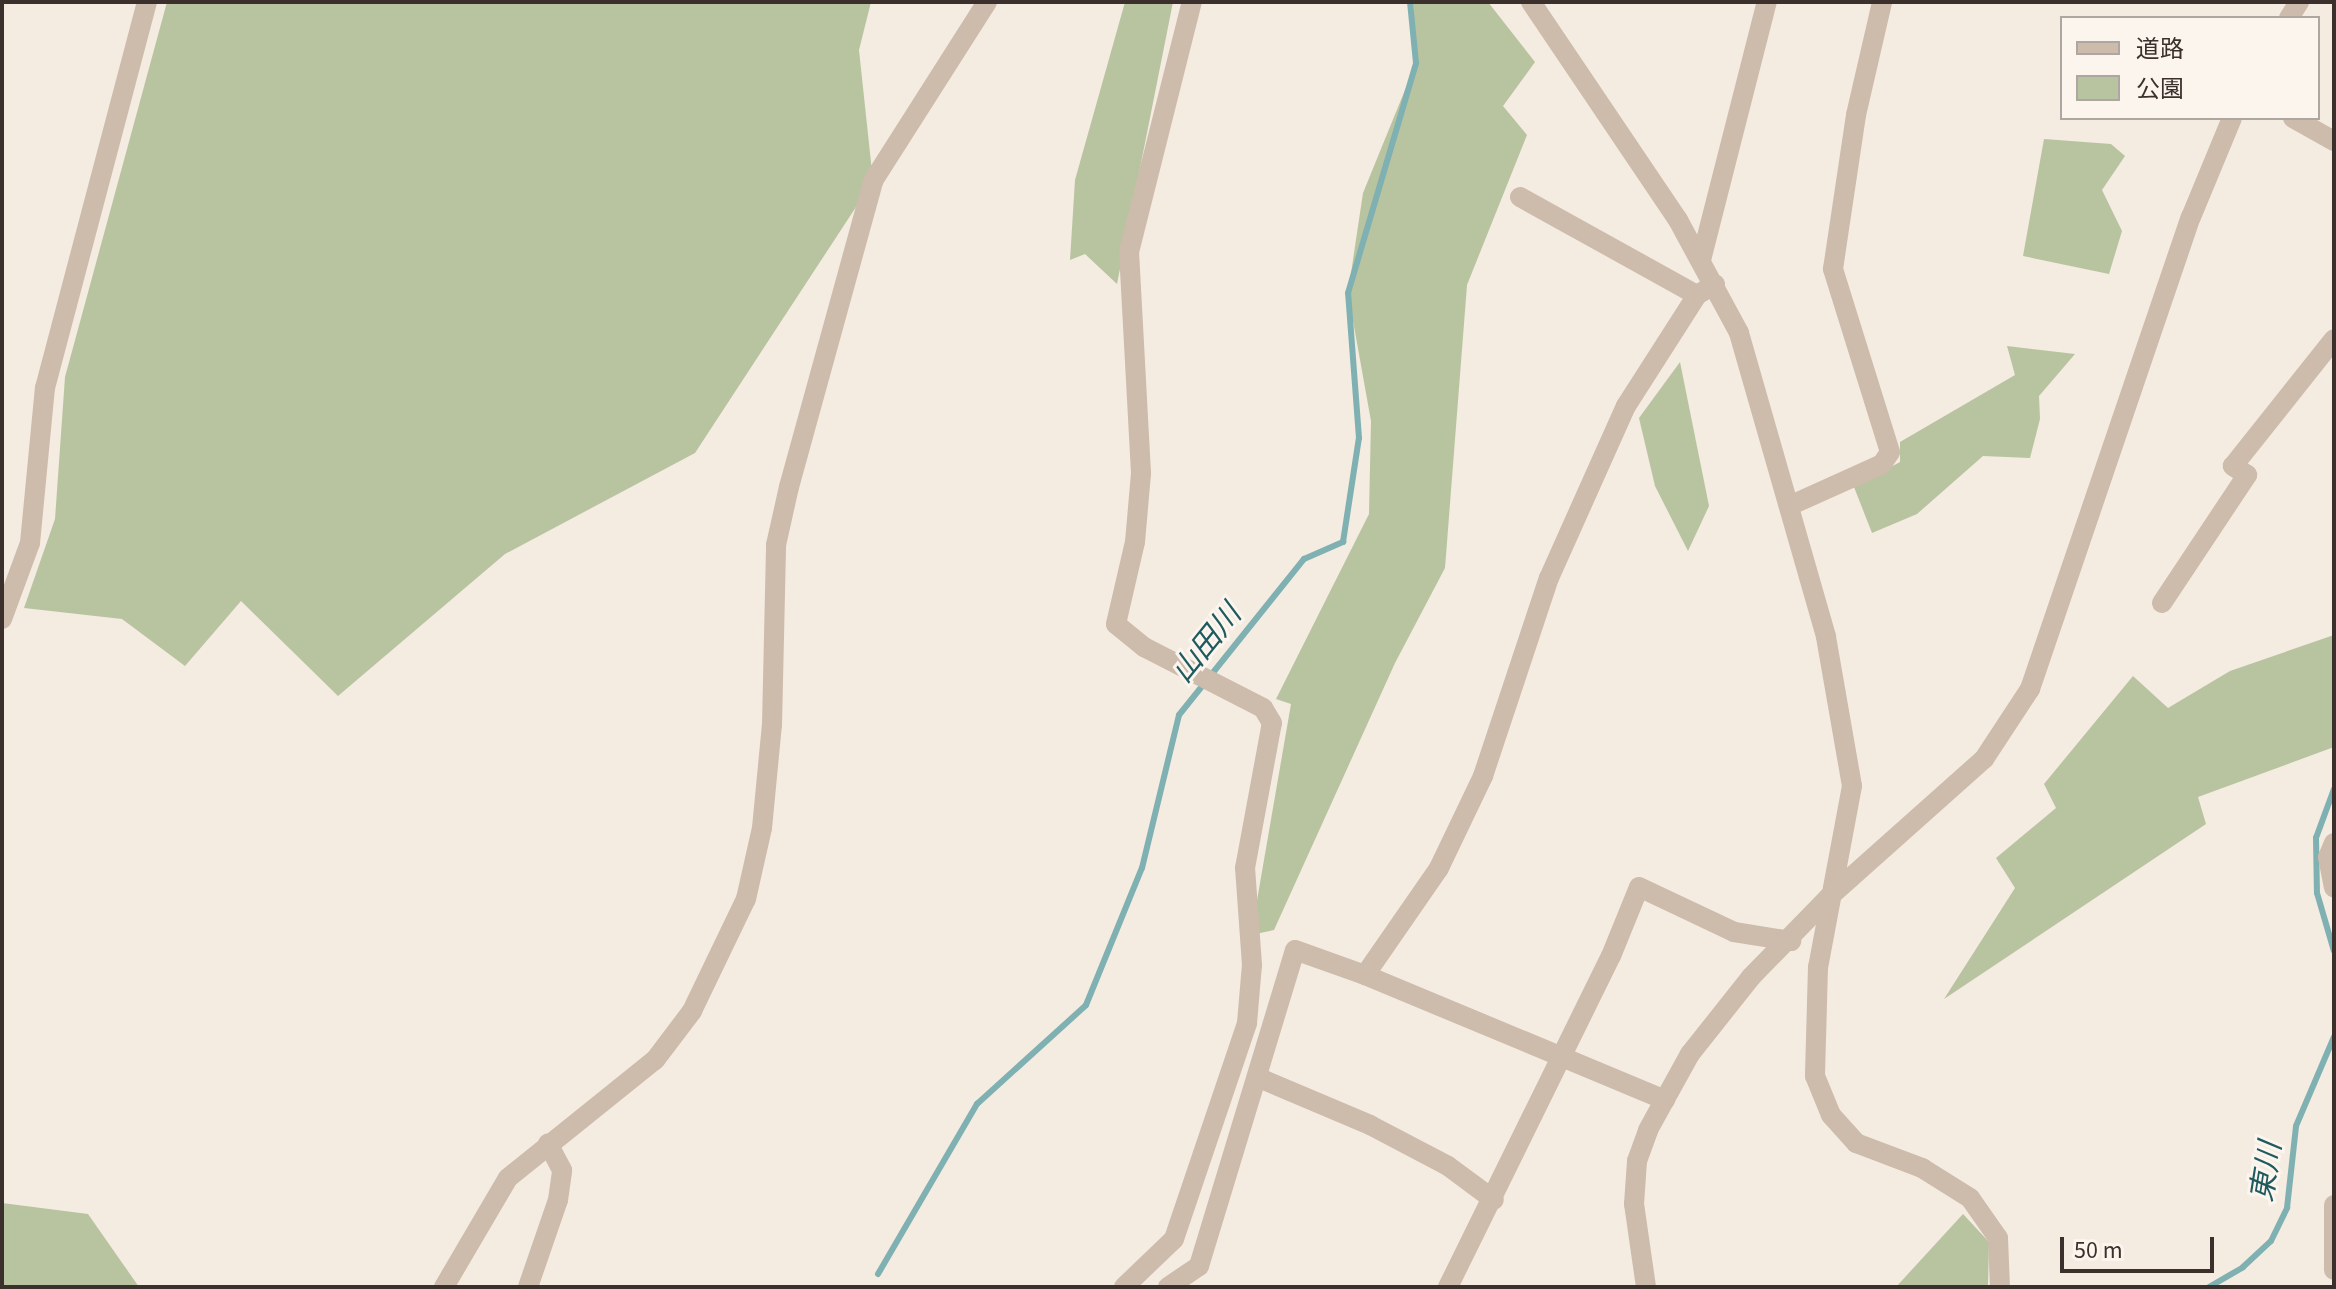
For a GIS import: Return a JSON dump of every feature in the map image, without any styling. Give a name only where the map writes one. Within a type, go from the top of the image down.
[{"type":"street","points":[[2,619],[30,543],[45,388],[147,2]]},
{"type":"street","points":[[444,1287],[508,1178],[655,1060],[692,1011],[746,899],[762,828],[772,725],[776,545],[796,460],[873,181],[987,2]]},
{"type":"street","points":[[1124,1287],[1174,1239],[1247,1023],[1252,965],[1245,868],[1272,723],[1263,708],[1144,647],[1116,624],[1135,542],[1141,473],[1129,252],[1192,2]]},
{"type":"street","points":[[1531,2],[1701,260],[1739,333],[1838,685],[1852,786],[1818,967],[1815,1076],[1831,1115],[1856,1143],[1922,1168],[1970,1198],[1998,1238],[2000,1287]]},
{"type":"street","points":[[1701,260],[1767,2]]},
{"type":"street","points":[[1789,506],[1882,464],[1890,452],[1833,269],[1856,115],[1882,2]]},
{"type":"street","points":[[1646,1287],[1634,1204],[1637,1161],[1690,1054],[1751,977],[1791,941],[1829,897],[1984,759],[2030,689],[2191,217],[2231,120]]},
{"type":"street","points":[[2297,120],[2334,141]]},
{"type":"street","points":[[1520,197],[1697,295]]},
{"type":"street","points":[[1365,975],[1439,868],[1483,776],[1555,564],[1626,406],[1697,295],[1715,284]]},
{"type":"street","points":[[2162,603],[2247,475],[2233,466],[2334,339]]},
{"type":"street","points":[[2334,843],[2328,857],[2334,887]]},
{"type":"street","points":[[1448,1287],[1494,1200],[1561,1054],[1611,956],[1639,887],[1734,932],[1791,941]]},
{"type":"street","points":[[1197,1287],[1199,1266],[1295,950],[1561,1054],[1665,1100]]},
{"type":"street","points":[[1257,1077],[1370,1125],[1448,1166],[1494,1200]]},
{"type":"street","points":[[528,1287],[558,1200],[562,1170],[548,1144]]},
{"type":"street","points":[[2334,1205],[2334,1270]]},
{"type":"street","points":[[1168,1287],[1199,1266]]},
{"type":"green space","points":[[167,2],[871,2],[859,50],[873,181],[695,453],[505,554],[338,696],[241,601],[185,666],[122,619],[24,608],[55,519],[65,377]]},
{"type":"green space","points":[[1125,2],[1173,2],[1117,284],[1085,254],[1070,260],[1075,180]]},
{"type":"green space","points":[[1413,2],[1488,2],[1535,62],[1503,106],[1527,135],[1467,285],[1445,568],[1395,663],[1274,930],[1251,935],[1291,704],[1276,699],[1369,514],[1371,421],[1348,293],[1363,193],[1416,63]]},
{"type":"green space","points":[[2044,139],[2111,144],[2125,156],[2102,190],[2122,231],[2109,274],[2023,256]]},
{"type":"green space","points":[[2007,346],[2075,354],[2039,396],[2040,419],[2030,458],[1983,456],[1917,514],[1872,533],[1854,487],[1900,462],[1900,442],[2015,375]]},
{"type":"green space","points":[[1680,362],[1709,506],[1688,551],[1655,486],[1639,418]]},
{"type":"green space","points":[[2334,635],[2334,747],[2198,797],[2206,824],[1944,999],[2015,888],[1996,858],[2056,808],[2044,784],[2133,676],[2168,708],[2230,671]]},
{"type":"green space","points":[[2,1203],[88,1214],[139,1287],[2,1287]]},
{"type":"green space","points":[[1963,1214],[1989,1242],[1988,1287],[1896,1287]]},
{"type":"waterway","name":"山田川","points":[[878,1274],[977,1104],[1086,1005],[1142,868],[1179,715],[1304,559],[1343,542],[1359,438],[1348,293],[1416,63],[1410,2]]},
{"type":"waterway","name":"東川","points":[[2334,789],[2316,838],[2317,893],[2334,951]]},
{"type":"waterway","name":"東川","points":[[2209,1287],[2243,1267],[2271,1241],[2287,1208],[2296,1126],[2334,1037]]}]
